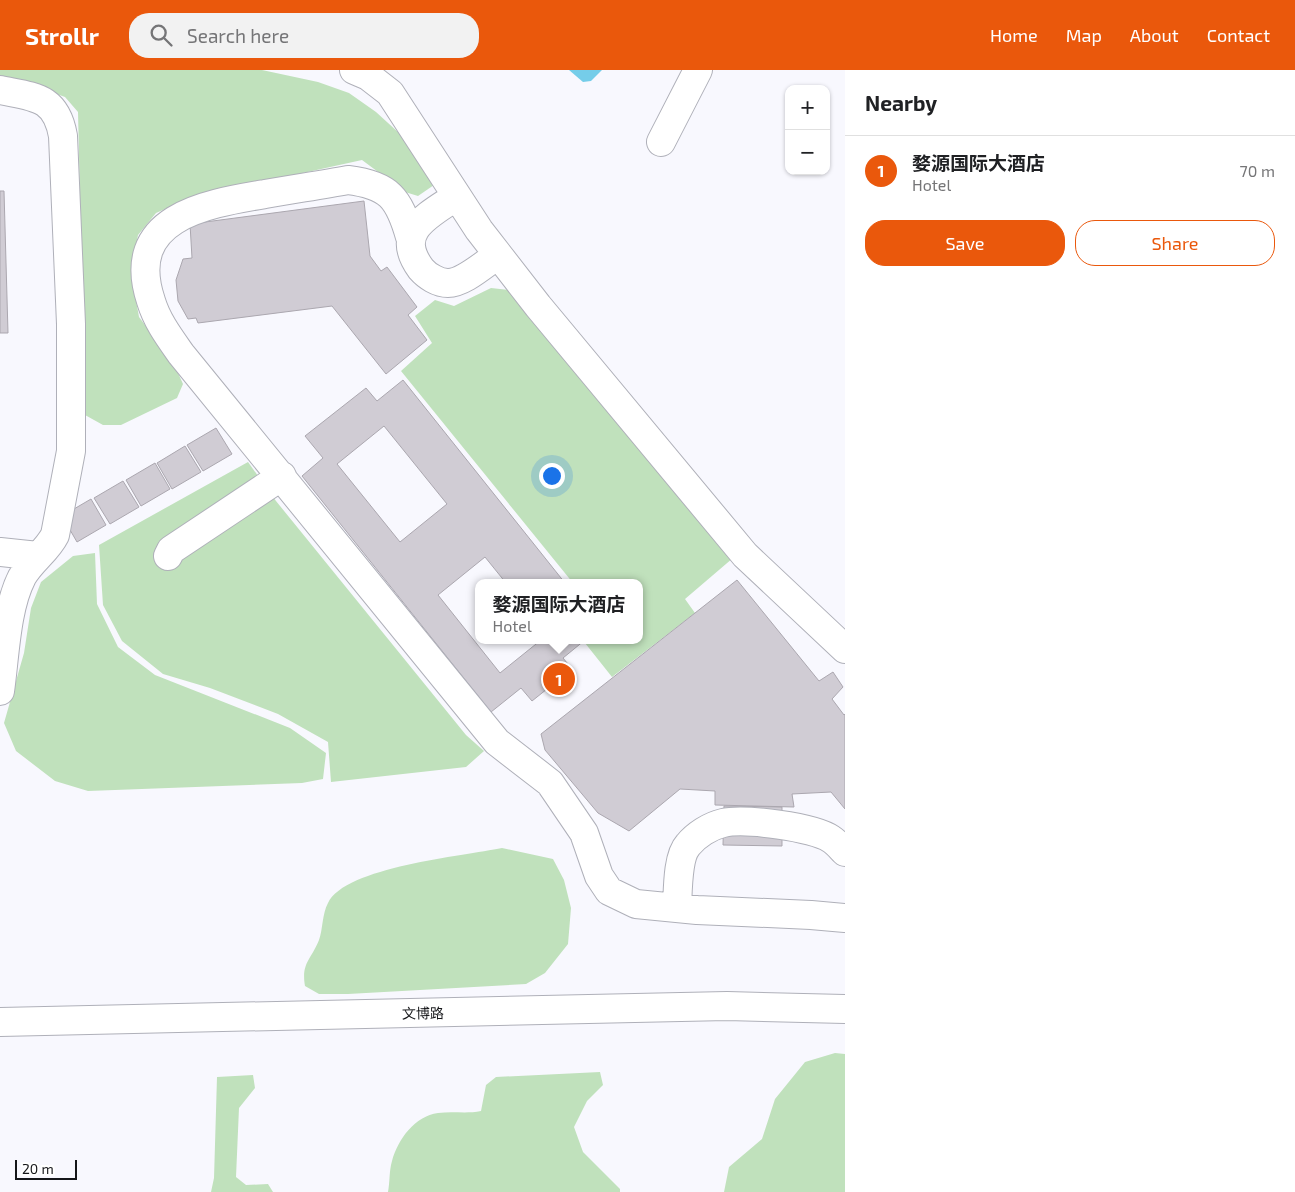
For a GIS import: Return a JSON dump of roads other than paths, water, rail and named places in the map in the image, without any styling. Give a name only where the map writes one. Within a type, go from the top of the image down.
[{"type":"street","points":[[354,70],[368,76],[390,93],[457,196],[498,254],[538,306],[744,555],[845,649]]},
{"type":"street","points":[[661,142],[698,70]]},
{"type":"street","points":[[0,90],[33,97],[51,106],[60,119],[63,136],[71,324],[71,452],[55,535],[50,546],[38,556],[22,578],[12,604],[0,691]]},
{"type":"street","points":[[498,254],[461,279],[448,283],[425,274],[411,252],[410,237],[399,206],[392,195],[366,182],[348,180],[216,202],[197,208],[165,226],[151,245],[147,264],[147,282],[158,318],[180,354],[282,476],[497,742],[550,782],[584,833],[599,876],[609,891],[636,904],[677,908],[844,913]]},
{"type":"street","points":[[410,237],[418,226],[457,196]]},
{"type":"street","points":[[168,556],[171,550],[282,476]]},
{"type":"street","points":[[0,552],[38,556]]},
{"type":"street","points":[[677,908],[678,881],[686,846],[699,834],[723,823],[772,824],[812,830],[831,839],[845,852]]},
{"type":"street","name":"文博路","points":[[0,1022],[727,1006],[845,1009]]},
{"type":"water","points":[[569,70],[602,70],[591,81],[583,82]]},
{"type":"place","name":"婺源国际大酒店","points":[[559,679]]}]
